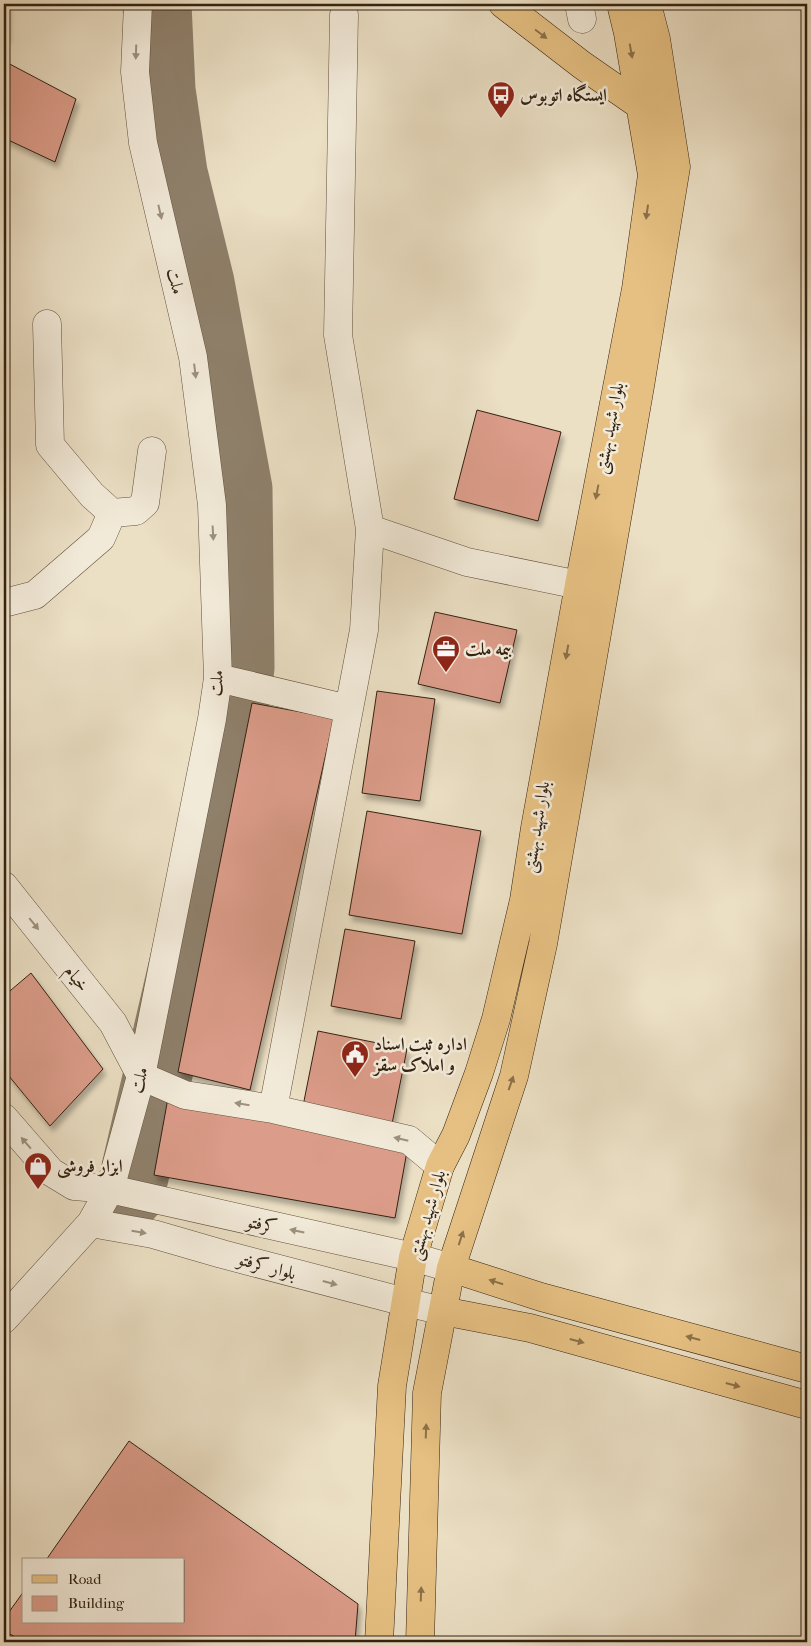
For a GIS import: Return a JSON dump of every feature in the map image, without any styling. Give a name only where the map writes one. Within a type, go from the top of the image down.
[{"type":"main road","points":[[503,4],[582,65],[654,106]]},
{"type":"main road","name":"بلوار شهید بهشتی","points":[[420,1642],[427,1393],[451,1268],[514,1076],[543,944],[676,167],[628,33],[621,4]]},
{"type":"main road","name":"بلوار شهید بهشتی","points":[[379,1642],[392,1386],[413,1257],[440,1166],[460,1126],[496,1019],[524,900],[538,808],[636,289],[652,175],[656,39],[647,4]]},
{"type":"main road","points":[[451,1268],[541,1297],[807,1369]]},
{"type":"main road","points":[[443,1311],[530,1328],[807,1405]]},
{"type":"street","name":"ملت","points":[[4,1319],[92,1223],[110,1190],[141,1076],[212,719],[218,678],[212,505],[193,357],[143,143],[135,72],[138,4]]},
{"type":"street","points":[[273,1109],[364,630],[370,529],[338,335],[344,15]]},
{"type":"street","points":[[46,324],[50,444],[92,495],[112,513],[136,511],[145,503],[152,451]]},
{"type":"street","points":[[4,603],[35,595],[101,538],[112,513]]},
{"type":"street","points":[[370,529],[466,562],[579,585]]},
{"type":"street","points":[[218,678],[349,709]]},
{"type":"street","name":"خیام","points":[[4,886],[113,1023],[141,1076]]},
{"type":"street","points":[[141,1076],[185,1095],[273,1109],[409,1140],[440,1166]]},
{"type":"street","name":"کرفتو","points":[[4,1118],[51,1172],[74,1186],[110,1190],[413,1257],[451,1268]]},
{"type":"street","name":"بلوار کرفتو","points":[[92,1223],[154,1234],[443,1311]]},
{"type":"building","points":[[4,4],[7,4],[7,38],[4,37]]},
{"type":"building","points":[[4,61],[76,99],[55,162],[4,138]]},
{"type":"building","points":[[477,410],[561,432],[538,521],[454,499]]},
{"type":"building","points":[[435,612],[517,630],[500,703],[418,684]]},
{"type":"building","points":[[377,691],[435,699],[420,801],[362,793]]},
{"type":"building","points":[[252,703],[334,718],[250,1090],[178,1072]]},
{"type":"building","points":[[367,811],[481,831],[462,934],[349,915]]},
{"type":"building","points":[[345,929],[415,941],[401,1019],[331,1006]]},
{"type":"building","points":[[31,973],[103,1069],[50,1126],[4,1070],[4,996]]},
{"type":"building","name":"اداره ثبت اسناد و املاک سقز","points":[[318,1031],[407,1049],[392,1124],[303,1106]]},
{"type":"building","points":[[168,1098],[409,1140],[395,1218],[154,1175]]},
{"type":"building","points":[[129,1441],[358,1604],[355,1642],[25,1642],[4,1631],[4,1619],[22,1594],[22,1624],[185,1624],[185,1558],[47,1558]]},
{"type":"taxiway","points":[[130,1194],[212,842],[227,760],[240,668],[238,489],[200,283],[173,173],[161,90],[157,4]]},
{"type":"place","name":"ایستگاه اتوبوس","points":[[501,119]]},
{"type":"place","name":"بیمه ملت","points":[[446,673]]},
{"type":"place","name":"اداره ثبت اسناد و املاک سقز","points":[[355,1078]]},
{"type":"place","name":"ابزار فروشی","points":[[38,1190]]}]
